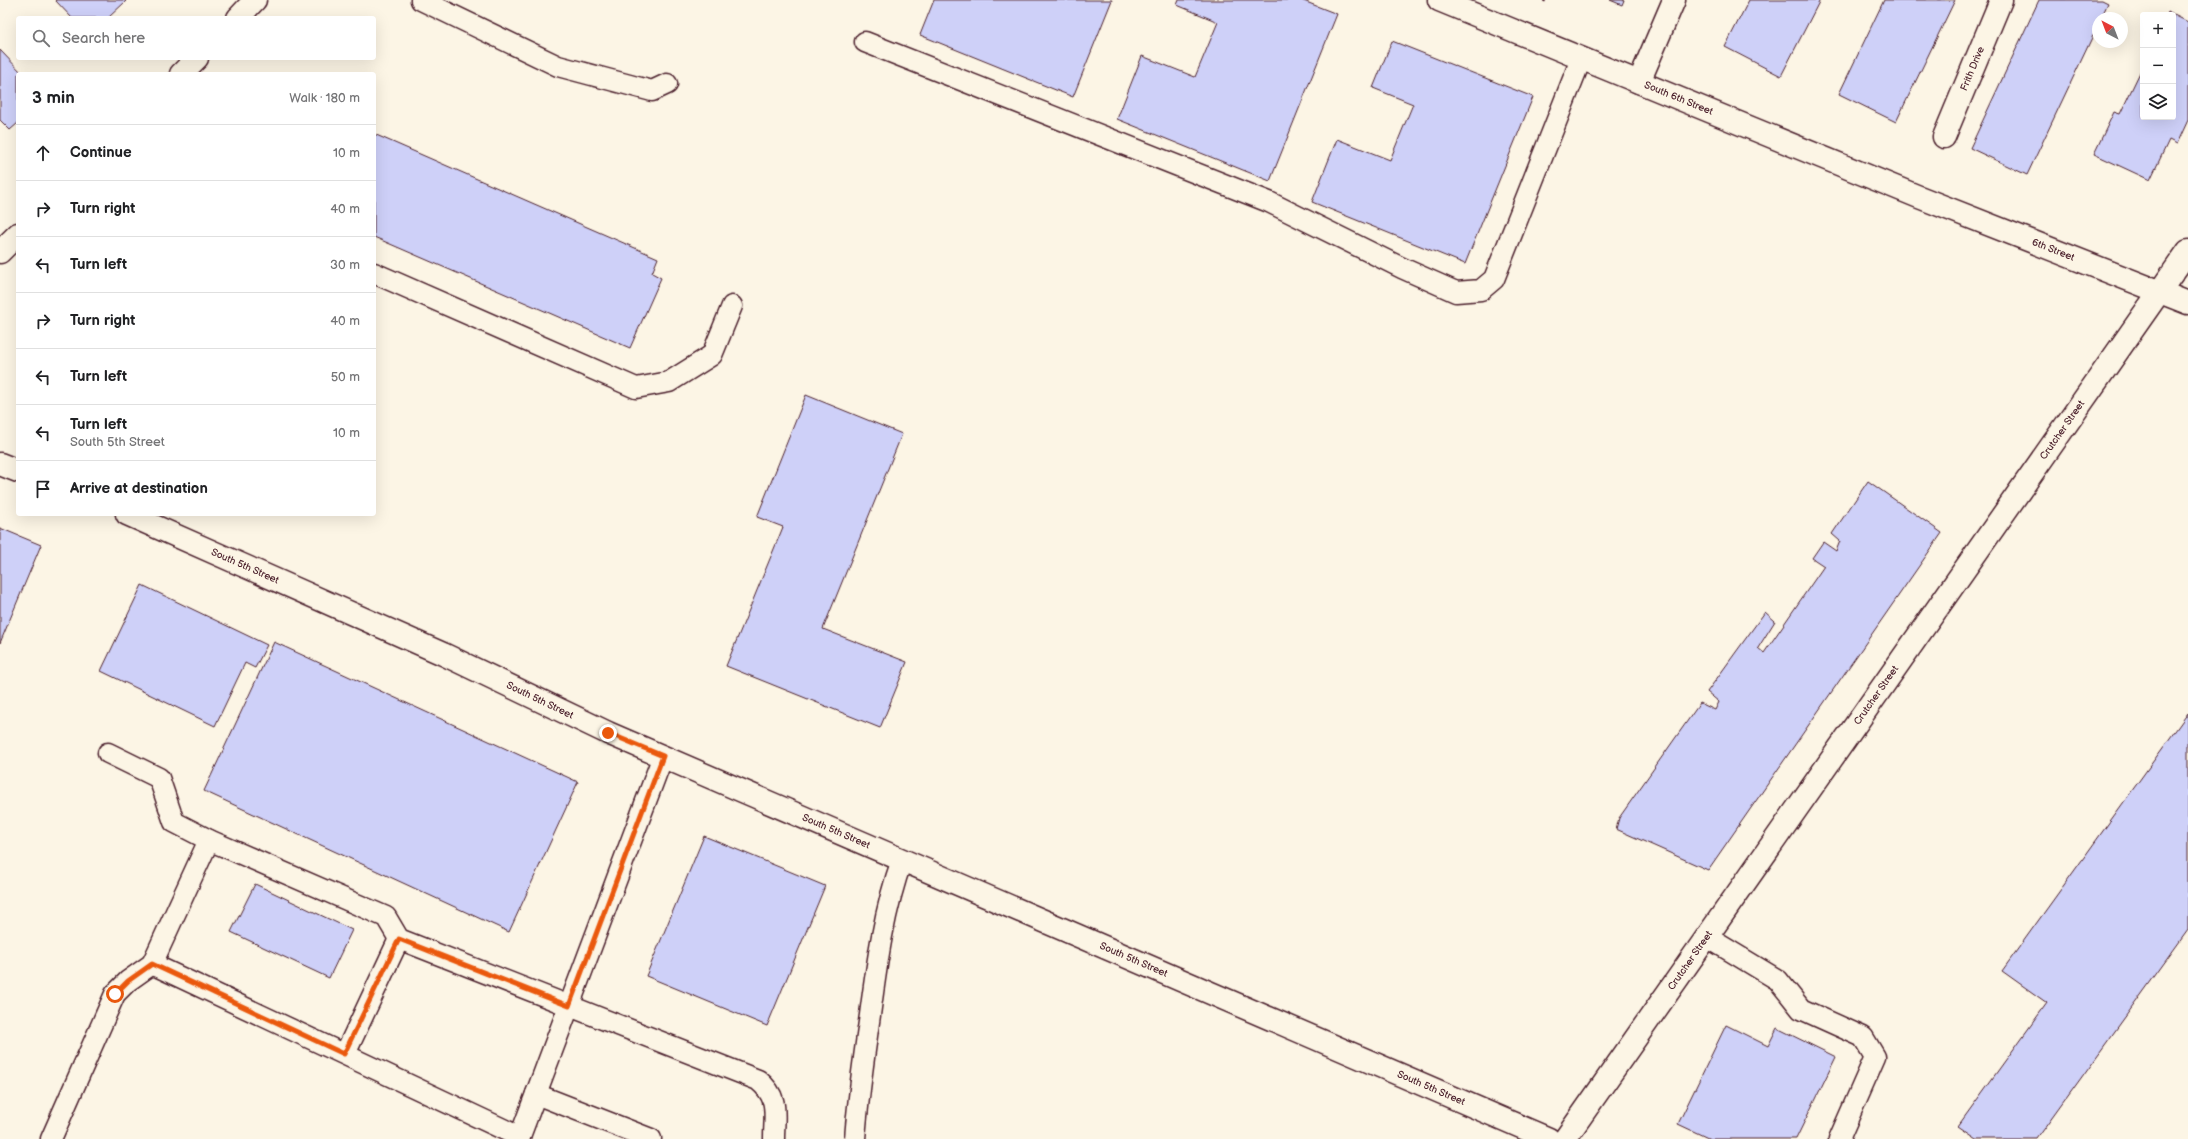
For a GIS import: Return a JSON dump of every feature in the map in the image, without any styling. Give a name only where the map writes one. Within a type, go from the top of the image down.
[{"type":"street","points":[[240,16],[255,0]]},
{"type":"street","name":"South 6th Street","points":[[1439,0],[1919,197]]},
{"type":"street","points":[[1639,82],[1674,0]]},
{"type":"street","name":"Frith Drive","points":[[1944,137],[2001,0]]},
{"type":"street","points":[[183,72],[195,60]]},
{"type":"street","name":"6th Street","points":[[1919,197],[2188,303]]},
{"type":"street","points":[[0,252],[16,236]]},
{"type":"street","name":"Crutcher Street","points":[[1565,1139],[2188,251]]},
{"type":"street","points":[[0,464],[16,470]]},
{"type":"street","name":"South 5th Street","points":[[132,516],[435,651],[608,733],[1549,1139]]},
{"type":"lane","points":[[421,0],[558,66],[652,90],[667,84]]},
{"type":"lane","points":[[865,42],[1268,202],[1402,268],[1456,292],[1481,290],[1494,278],[1581,59]]},
{"type":"lane","points":[[376,274],[636,388],[669,382],[712,355],[732,306]]},
{"type":"lane","points":[[108,753],[159,778],[174,822],[209,840],[386,916],[399,939],[758,1080],[769,1089],[773,1097],[774,1139]]},
{"type":"lane","points":[[152,964],[519,1138],[663,756]]},
{"type":"lane","points":[[51,1139],[115,994],[128,981],[152,964],[209,840]]},
{"type":"lane","points":[[855,1139],[857,1101],[880,949],[892,888],[902,860]]},
{"type":"lane","points":[[1707,937],[1778,980],[1801,1009],[1863,1037],[1875,1057],[1838,1139]]},
{"type":"lane","points":[[344,1054],[399,939]]},
{"type":"lane","points":[[536,1094],[651,1139]]},
{"type":"building","points":[[55,0],[126,1],[110,16],[70,16]]},
{"type":"building","points":[[934,0],[1112,0],[1073,97],[920,35]]},
{"type":"building","points":[[1179,0],[1301,0],[1337,14],[1270,181],[1117,119],[1142,56],[1195,77],[1218,22],[1177,5]]},
{"type":"building","points":[[1610,0],[1624,0],[1622,5]]},
{"type":"building","points":[[1749,0],[1820,0],[1781,76],[1725,47]]},
{"type":"building","points":[[1884,0],[1955,0],[1896,122],[1839,94]]},
{"type":"building","points":[[2039,0],[2102,0],[2108,3],[2104,12],[2092,12],[2092,38],[2027,175],[1970,148]]},
{"type":"building","points":[[2176,16],[2188,22],[2188,120],[2177,144],[2169,140],[2150,180],[2094,154],[2114,112],[2120,114],[2140,72],[2140,120],[2176,120]]},
{"type":"building","points":[[1392,41],[1533,97],[1465,264],[1312,202],[1337,139],[1390,160],[1413,104],[1373,88]]},
{"type":"building","points":[[0,50],[21,72],[16,72],[16,125],[10,130],[0,120]]},
{"type":"building","points":[[376,135],[658,258],[652,273],[661,278],[630,348],[376,238]]},
{"type":"building","points":[[806,395],[902,434],[823,629],[907,662],[880,728],[726,666],[783,527],[757,517]]},
{"type":"building","points":[[1868,481],[1942,533],[1708,870],[1616,829],[1619,818],[1700,703],[1715,710],[1719,702],[1707,692],[1765,612],[1775,621],[1758,648],[1764,653],[1824,566],[1812,558],[1823,542],[1836,551],[1840,541],[1832,534]]},
{"type":"building","points":[[0,528],[41,545],[0,643]]},
{"type":"building","points":[[142,585],[267,645],[255,668],[245,663],[215,726],[101,671]]},
{"type":"building","points":[[274,642],[578,782],[509,932],[204,791]]},
{"type":"building","points":[[2188,713],[2188,930],[2037,1139],[1977,1139],[1958,1126],[2047,1003],[2002,971]]},
{"type":"building","points":[[704,836],[825,886],[767,1026],[646,976]]},
{"type":"building","points":[[255,884],[352,930],[329,978],[231,932]]},
{"type":"building","points":[[1726,1025],[1768,1046],[1777,1028],[1836,1057],[1796,1139],[1710,1139],[1678,1124]]},
{"type":"route","points":[[115,994],[128,981],[152,964],[344,1054],[399,939],[569,1006],[663,756],[608,733]]}]
